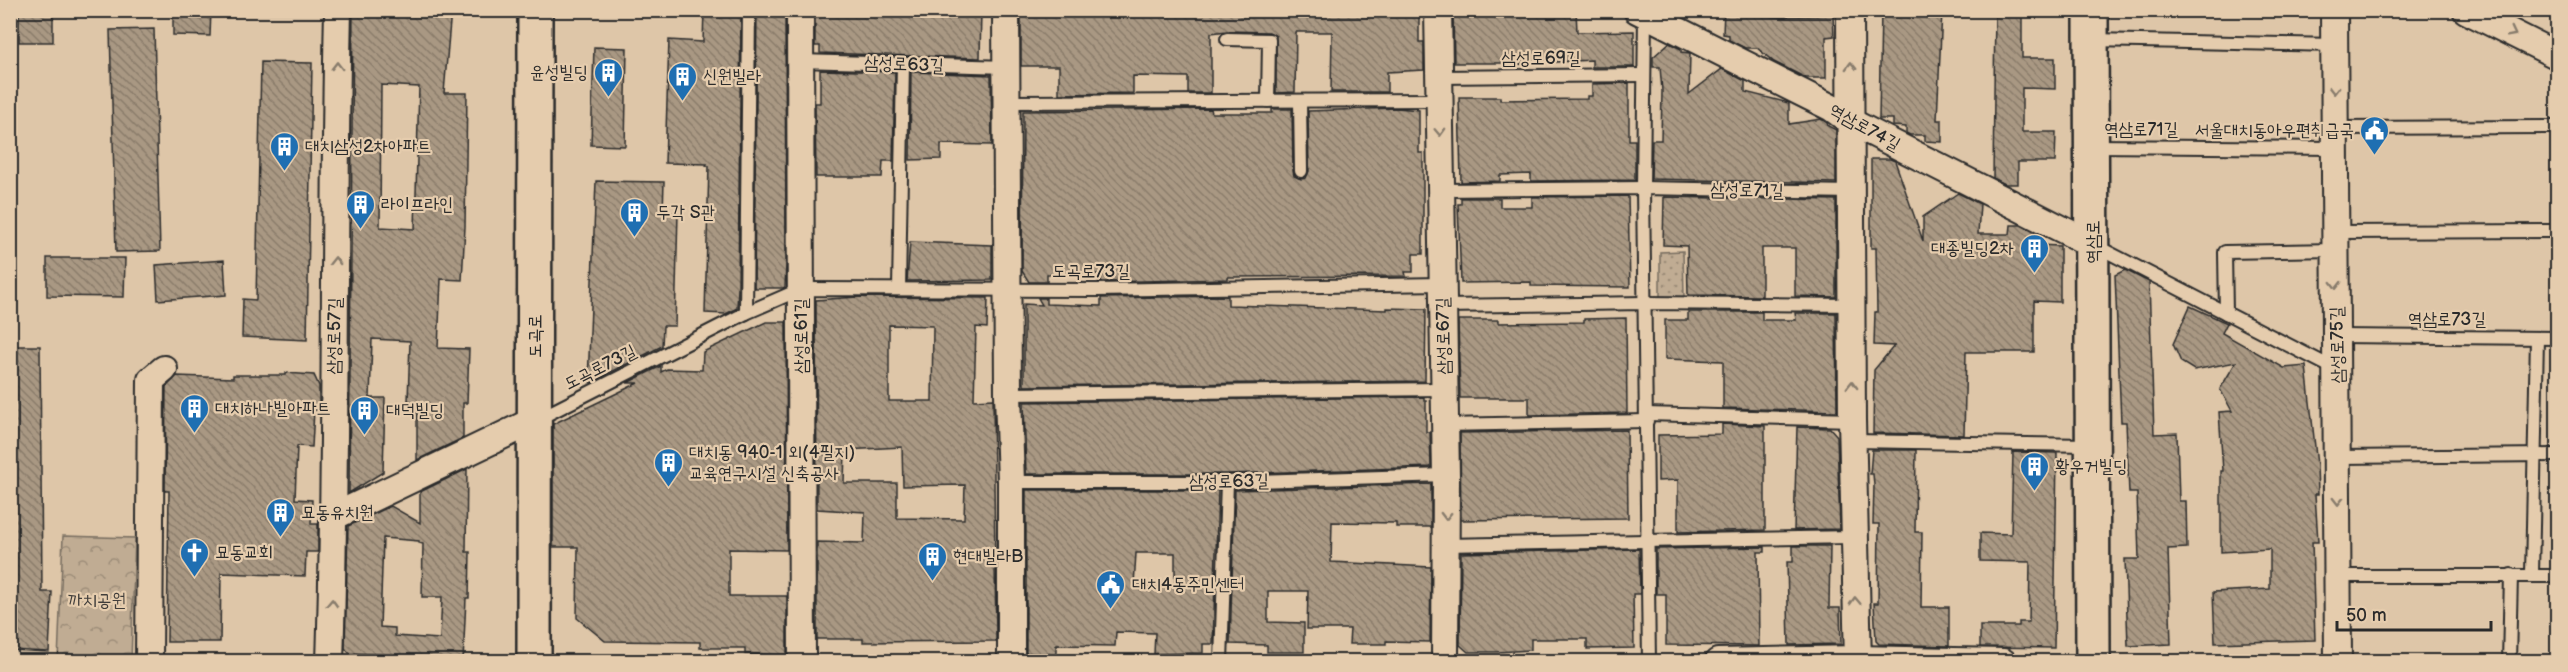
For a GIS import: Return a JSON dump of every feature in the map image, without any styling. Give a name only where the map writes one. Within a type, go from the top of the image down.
[{"type":"main road","name":"도곡로","points":[[534,662],[535,10]]},
{"type":"main road","name":"역삼로","points":[[2091,25],[2093,662]]},
{"type":"street","name":"삼성로57길","points":[[330,662],[335,516],[333,368],[338,10]]},
{"type":"street","name":"삼성로61길","points":[[800,10],[802,662]]},
{"type":"street","points":[[1006,10],[1011,662]]},
{"type":"street","name":"삼성로67길","points":[[1438,10],[1446,475],[1445,662]]},
{"type":"street","points":[[1850,10],[1853,537],[1858,660]]},
{"type":"street","name":"삼성로75길","points":[[2334,10],[2338,662]]},
{"type":"street","points":[[2466,10],[2558,56]]},
{"type":"street","name":"역삼로74길","points":[[1641,12],[1832,108],[1851,122],[2093,245]]},
{"type":"street","points":[[149,662],[151,380],[164,369]]},
{"type":"street","points":[[335,516],[535,420]]},
{"type":"street","points":[[1718,662],[1858,660],[2002,662]]},
{"type":"lane","points":[[746,313],[748,10]]},
{"type":"lane","points":[[1641,12],[1649,662]]},
{"type":"lane","name":"역삼로","points":[[2091,25],[2334,45]]},
{"type":"lane","points":[[1227,39],[1269,40],[1268,101]]},
{"type":"lane","name":"삼성로63길","points":[[801,61],[1008,67]]},
{"type":"lane","points":[[899,289],[903,64]]},
{"type":"lane","name":"삼성로69길","points":[[1439,88],[1643,75]]},
{"type":"lane","points":[[1008,102],[1300,101],[1439,88]]},
{"type":"lane","points":[[1300,101],[1301,171]]},
{"type":"lane","name":"역삼로71길","points":[[2091,146],[2335,138],[2558,127]]},
{"type":"lane","points":[[1442,190],[1643,189]]},
{"type":"lane","name":"삼성로71길","points":[[1643,189],[1852,192]]},
{"type":"lane","points":[[2226,314],[2224,252],[2336,241],[2558,231]]},
{"type":"lane","points":[[2093,245],[2337,370]]},
{"type":"lane","name":"도곡로73길","points":[[535,420],[746,313],[801,289],[1008,289],[1442,295]]},
{"type":"lane","points":[[1442,295],[1644,303],[1853,305]]},
{"type":"lane","name":"역삼로73길","points":[[2336,336],[2558,338]]},
{"type":"lane","points":[[2532,574],[2537,338]]},
{"type":"lane","points":[[1008,394],[1443,389]]},
{"type":"lane","points":[[1444,424],[1647,418],[2091,445]]},
{"type":"lane","points":[[2338,457],[2558,456]]},
{"type":"lane","name":"삼성로63길","points":[[1011,482],[1227,482],[1446,475]]},
{"type":"lane","points":[[1221,662],[1227,482]]},
{"type":"lane","points":[[1446,545],[1853,537]]},
{"type":"lane","points":[[2338,576],[2532,574],[2558,576]]},
{"type":"lane","points":[[2509,662],[2511,575]]},
{"type":"green space","points":[[1683,251],[1684,297],[1660,298],[1660,252]]},
{"type":"green space","name":"까치공원","points":[[63,536],[135,538],[131,661],[58,661]]},
{"type":"building","points":[[19,10],[53,10],[53,42],[19,42]]},
{"type":"building","points":[[173,10],[211,10],[210,36],[173,35]]},
{"type":"building","points":[[353,10],[451,10],[444,93],[467,93],[465,227],[462,280],[441,279],[438,348],[469,349],[467,403],[463,403],[463,438],[417,460],[417,402],[408,401],[410,341],[372,339],[370,398],[385,398],[383,472],[349,493]],"holes":[[[381,85],[419,87],[415,229],[380,227]]]},
{"type":"building","points":[[704,10],[741,10],[738,288],[737,308],[726,314],[705,313],[709,166],[706,166],[707,164],[665,163],[669,40],[703,42]]},
{"type":"building","points":[[757,10],[785,10],[786,264],[785,287],[783,288],[754,288]]},
{"type":"building","points":[[861,10],[981,10],[980,58],[820,53],[820,46],[815,46],[815,13],[861,13]]},
{"type":"building","points":[[1021,10],[1419,10],[1419,42],[1424,42],[1424,70],[1387,72],[1387,92],[1331,92],[1332,32],[1296,32],[1295,92],[1276,93],[1276,36],[1269,32],[1227,31],[1211,33],[1211,93],[1188,93],[1188,77],[1133,76],[1133,93],[1059,94],[1059,66],[1021,66]]},
{"type":"building","points":[[1453,10],[1576,10],[1577,32],[1634,31],[1634,67],[1592,67],[1592,60],[1506,65],[1505,63],[1454,63]]},
{"type":"building","points":[[1724,10],[1750,10],[1750,15],[1780,17],[1833,15],[1834,36],[1826,37],[1826,78],[1806,78],[1774,62],[1757,48],[1745,48],[1729,40],[1729,35],[1723,34]]},
{"type":"building","points":[[1881,10],[1942,10],[1937,120],[1942,120],[1942,142],[1925,141],[1925,135],[1910,135],[1906,133],[1906,127],[1893,126],[1893,119],[1879,119]]},
{"type":"building","points":[[1995,10],[2022,10],[2022,58],[2055,58],[2055,89],[2022,88],[2022,132],[2056,132],[2055,162],[2018,162],[2018,184],[2005,184],[1993,178]]},
{"type":"building","points":[[154,29],[160,251],[116,252],[110,30]]},
{"type":"building","points":[[1669,43],[1681,49],[1681,52],[1690,53],[1689,94],[1722,69],[1745,81],[1745,92],[1789,103],[1789,124],[1821,119],[1836,130],[1836,183],[1651,179],[1652,140],[1661,140],[1662,91],[1660,67],[1653,67],[1653,57]]},
{"type":"building","name":"윤성빌딩","points":[[594,47],[627,48],[625,146],[591,145]]},
{"type":"building","name":"대치삼성2차아파트","points":[[261,62],[312,63],[307,340],[242,337],[243,299],[256,300]]},
{"type":"building","points":[[820,70],[895,72],[893,161],[883,161],[882,177],[816,177],[815,103],[820,103]]},
{"type":"building","points":[[911,72],[991,75],[992,145],[941,144],[941,159],[910,160]]},
{"type":"building","points":[[1629,83],[1629,140],[1635,140],[1635,180],[1531,181],[1531,174],[1500,175],[1500,181],[1461,182],[1459,97],[1500,97],[1500,100],[1587,99],[1587,96],[1592,96],[1592,84]]},
{"type":"building","points":[[1397,108],[1419,110],[1419,153],[1423,153],[1423,254],[1413,254],[1413,272],[1405,272],[1406,276],[1228,277],[1228,279],[1101,282],[1101,274],[1047,274],[1047,282],[1029,282],[1022,271],[1023,111],[1211,109],[1212,113],[1272,113],[1272,109],[1292,109],[1293,171],[1294,176],[1301,179],[1306,178],[1309,171],[1308,111]]},
{"type":"building","points":[[1871,159],[1895,161],[1923,241],[1923,217],[1958,193],[1980,204],[1978,234],[2010,234],[2011,225],[2021,225],[2036,233],[2036,245],[2060,246],[2060,302],[2034,301],[2034,352],[1966,352],[1964,435],[1873,433],[1874,370],[1894,346],[1874,345],[1875,312],[1877,312],[1876,248],[1871,248]]},
{"type":"building","points":[[596,181],[664,182],[663,212],[678,213],[675,326],[663,326],[662,346],[588,382]]},
{"type":"building","points":[[1628,196],[1630,287],[1531,286],[1531,282],[1461,283],[1458,204],[1461,204],[1461,198],[1500,198],[1500,207],[1532,207],[1532,197]]},
{"type":"building","points":[[1664,197],[1836,200],[1836,297],[1795,296],[1795,248],[1762,248],[1762,296],[1688,295],[1687,246],[1663,245]]},
{"type":"building","points":[[910,242],[992,245],[992,280],[907,281]]},
{"type":"building","points":[[47,258],[125,258],[124,297],[47,296]]},
{"type":"building","points":[[224,260],[226,295],[158,300],[156,265]]},
{"type":"building","points":[[2125,270],[2149,282],[2154,434],[2177,433],[2179,501],[2186,501],[2187,548],[2168,549],[2171,644],[2128,646],[2125,559],[2139,559],[2137,493],[2129,493],[2126,422],[2121,422],[2115,275]]},
{"type":"building","points":[[1228,296],[1228,305],[1426,309],[1425,381],[1024,386],[1024,304],[1042,305],[1038,298],[1046,298],[1046,304],[1101,306],[1101,298]]},
{"type":"building","points":[[857,297],[988,298],[987,328],[976,327],[974,400],[993,399],[996,641],[863,642],[863,639],[817,639],[817,542],[864,543],[865,512],[817,509],[816,300]],"holes":[[[889,325],[933,326],[932,401],[889,401]],[[902,447],[903,486],[965,485],[964,519],[897,518],[897,483],[844,483],[845,450]]]},
{"type":"building","points":[[2190,306],[2227,323],[2222,333],[2284,368],[2306,366],[2318,494],[2315,494],[2318,542],[2312,542],[2315,640],[2215,643],[2213,592],[2270,589],[2270,549],[2221,552],[2221,471],[2223,471],[2219,412],[2232,411],[2220,389],[2236,362],[2194,370],[2181,362],[2173,344]]},
{"type":"building","points":[[1688,312],[1762,312],[1762,320],[1796,320],[1795,313],[1836,313],[1837,411],[1723,408],[1723,361],[1665,359],[1665,320],[1688,320]]},
{"type":"building","points":[[1626,318],[1627,413],[1529,415],[1529,398],[1460,398],[1458,320],[1498,320],[1498,323],[1584,322],[1584,319]]},
{"type":"building","name":"대치동 940-1 외(4필지) 교육연구시설 신축공사","points":[[766,322],[786,322],[787,550],[729,549],[729,596],[787,596],[787,655],[745,654],[745,648],[700,648],[700,642],[605,641],[577,618],[578,547],[553,547],[553,424],[638,383],[627,383],[661,366],[661,372],[667,369],[702,370],[703,352]]},
{"type":"building","points":[[10,346],[40,346],[42,592],[52,592],[49,652],[10,650]]},
{"type":"building","points":[[286,373],[314,375],[319,386],[319,410],[314,410],[312,447],[297,446],[295,499],[312,500],[311,524],[318,524],[318,552],[306,552],[305,576],[221,573],[220,642],[167,642],[169,491],[165,491],[166,387],[177,376],[233,378],[233,375],[286,375]]},
{"type":"building","points":[[1424,397],[1426,432],[1430,432],[1431,467],[1227,474],[1026,474],[1024,402]]},
{"type":"building","points":[[1722,424],[1765,426],[1765,530],[1678,532],[1678,480],[1658,481],[1658,435],[1722,434]]},
{"type":"building","points":[[1797,427],[1830,428],[1837,436],[1840,529],[1794,530]]},
{"type":"building","points":[[1627,430],[1628,518],[1461,520],[1460,433]]},
{"type":"building","points":[[1872,450],[1916,450],[1915,532],[1922,532],[1921,607],[1949,607],[1949,646],[1879,644],[1876,641],[1874,603],[1878,603],[1879,524],[1873,524],[1874,485],[1873,474],[1870,474]]},
{"type":"building","points":[[2013,452],[2057,453],[2054,648],[1980,647],[1980,626],[2019,626],[2019,622],[2029,622],[2030,562],[1980,561],[1980,533],[2011,534]]},
{"type":"building","points":[[467,469],[466,552],[470,552],[469,598],[466,598],[463,662],[412,660],[412,656],[349,653],[345,648],[348,526],[391,506],[420,523],[420,492]],"holes":[[[383,538],[419,541],[423,544],[422,597],[442,597],[440,639],[395,636],[395,628],[380,627]]]},
{"type":"building","points":[[1431,484],[1431,527],[1396,527],[1396,523],[1332,522],[1331,562],[1431,567],[1430,642],[1386,641],[1386,644],[1349,644],[1350,629],[1307,629],[1308,591],[1268,591],[1268,622],[1304,623],[1304,652],[1267,652],[1267,645],[1230,644],[1235,490]]},
{"type":"building","points":[[1026,490],[1218,490],[1213,644],[1203,644],[1203,653],[1154,654],[1155,633],[1116,632],[1115,646],[1056,645],[1056,655],[1026,653]],"holes":[[[1136,553],[1175,553],[1175,586],[1134,585]]]},
{"type":"building","points":[[1793,546],[1830,546],[1829,608],[1840,608],[1841,644],[1789,645],[1787,562],[1793,562]]},
{"type":"building","points":[[1765,547],[1765,552],[1758,552],[1759,646],[1666,645],[1666,594],[1656,594],[1656,549]]},
{"type":"building","points":[[1639,549],[1640,594],[1633,594],[1634,648],[1587,649],[1587,639],[1531,639],[1531,650],[1497,652],[1468,652],[1460,645],[1461,553]]},
{"type":"place","name":"윤성빌딩","points":[[609,98]]},
{"type":"place","name":"신원빌라","points":[[682,102]]},
{"type":"place","name":"서울대치동아우편취급국","points":[[2375,156]]},
{"type":"place","name":"대치삼성2차아파트","points":[[284,172]]},
{"type":"place","name":"라이프라인","points":[[360,230]]},
{"type":"place","name":"두각 S관","points":[[635,238]]},
{"type":"place","name":"대종빌딩2차","points":[[2035,274]]},
{"type":"place","name":"대치하나빌아파트","points":[[194,434]]},
{"type":"place","name":"대덕빌딩","points":[[365,436]]},
{"type":"place","name":"대치동 940-1 외(4필지) 교육연구시설 신축공사","points":[[668,488]]},
{"type":"place","name":"황우거빌딩","points":[[2034,492]]},
{"type":"place","name":"묘동유치원","points":[[280,538]]},
{"type":"place","name":"묘동교회","points":[[194,578]]},
{"type":"place","name":"현대빌라B","points":[[932,582]]},
{"type":"place","name":"대치4동주민센터","points":[[1111,610]]}]
